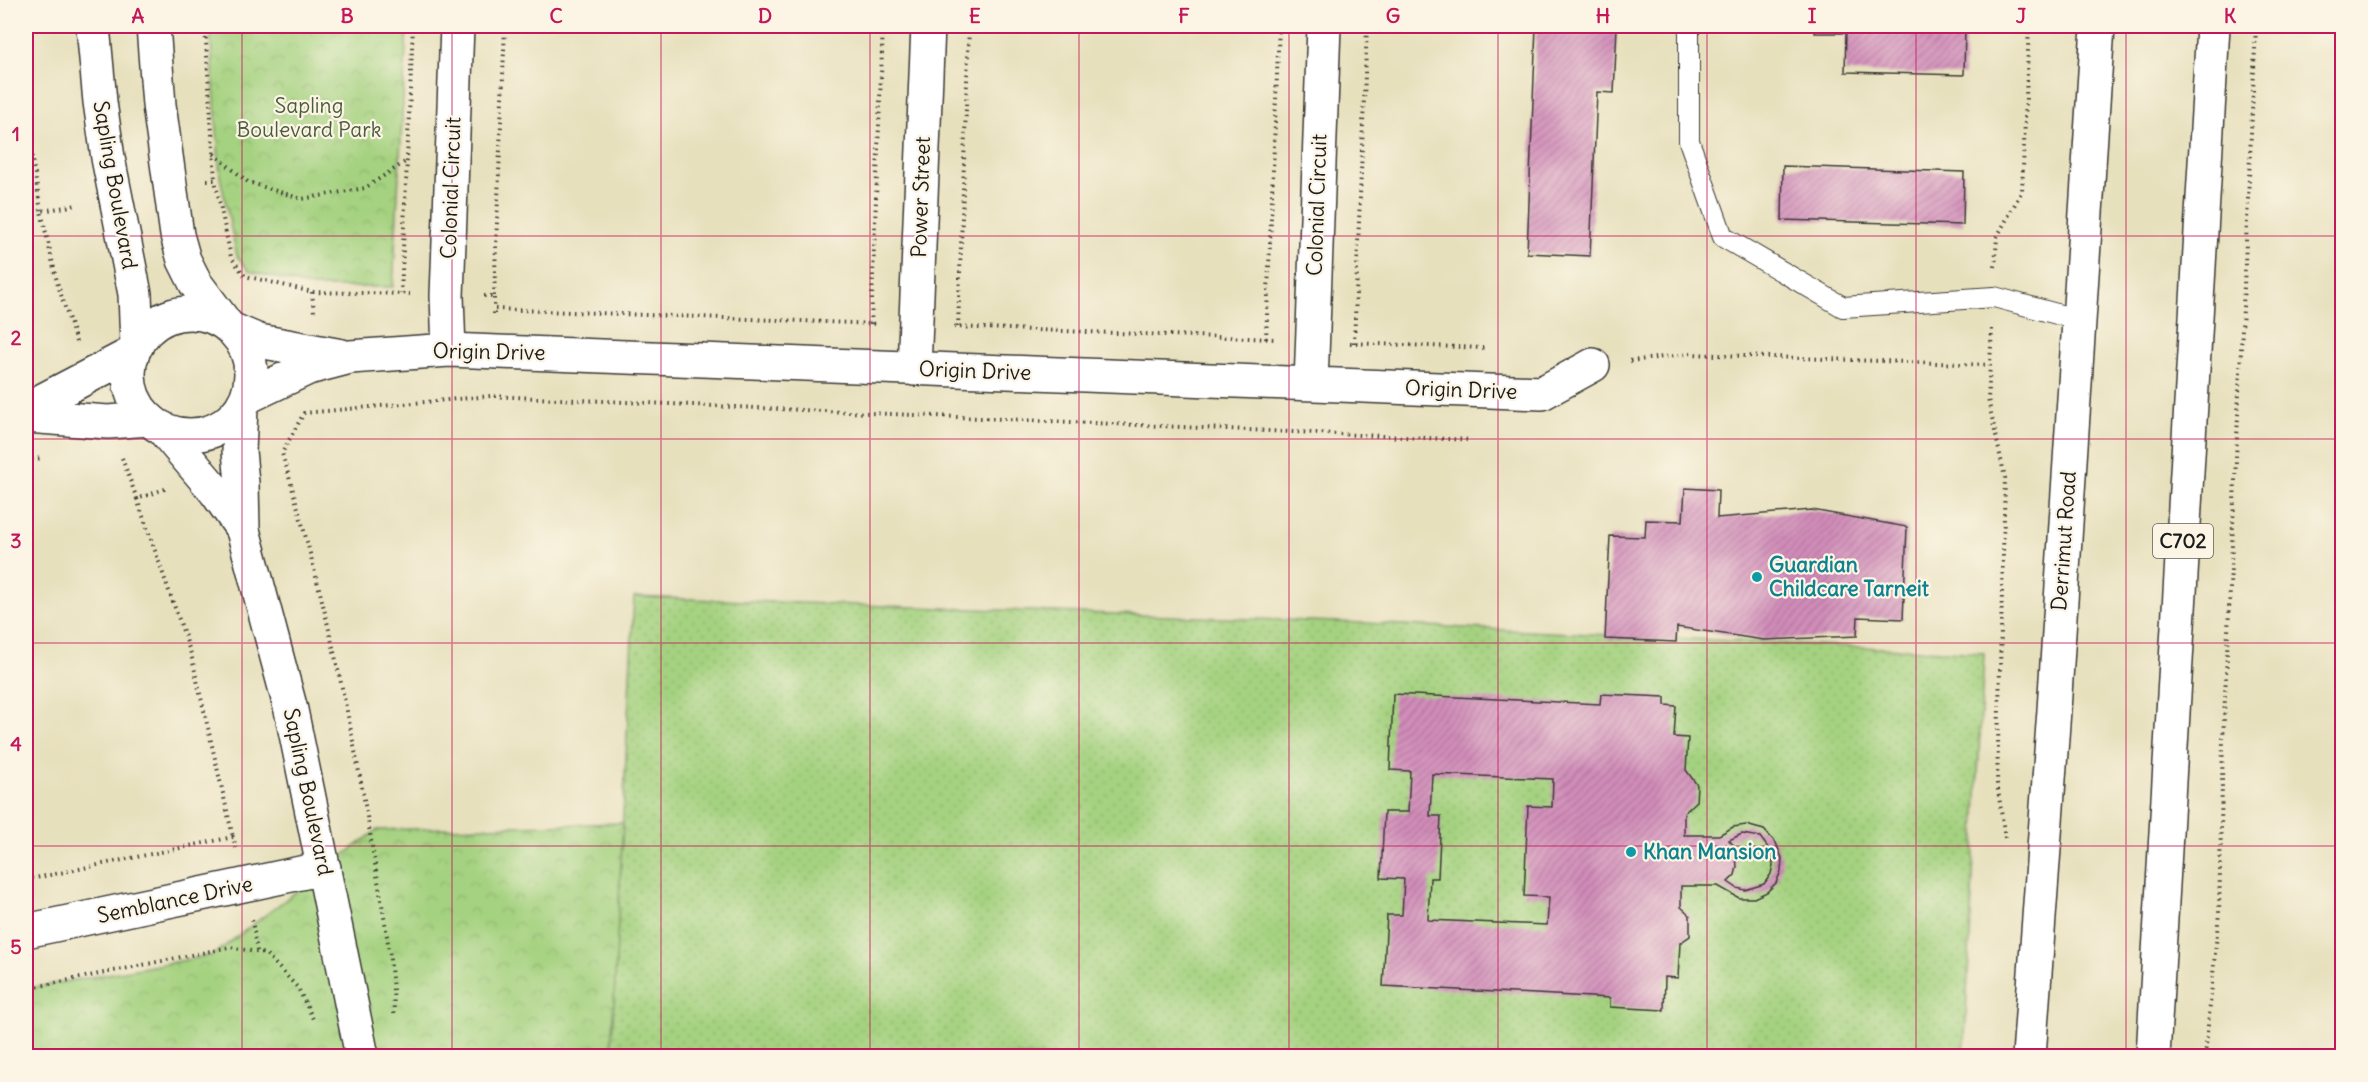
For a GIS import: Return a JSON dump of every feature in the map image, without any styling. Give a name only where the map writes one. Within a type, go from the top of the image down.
[{"type":"street","name":"Sapling Boulevard","points":[[93,26],[108,158],[135,294],[135,349]]},
{"type":"street","points":[[153,26],[160,115],[177,235],[184,260],[196,284],[242,341],[248,354],[251,383],[244,403],[231,419],[219,428],[206,433],[176,434],[156,423],[139,408],[131,388],[129,367],[135,349],[153,326],[176,315],[194,313],[210,316],[229,327]]},
{"type":"street","name":"Colonial Circuit","points":[[448,350],[447,296],[457,26]]},
{"type":"street","name":"Power Street","points":[[914,369],[928,26]]},
{"type":"street","name":"Colonial Circuit","points":[[1311,384],[1324,26]]},
{"type":"street","name":"Derrimut Road","points":[[2029,1056],[2098,26]]},
{"type":"street","name":"C702","points":[[2153,1056],[2213,26]]},
{"type":"street","name":"Origin Drive","points":[[229,327],[259,340],[350,357]]},
{"type":"street","points":[[26,409],[135,349]]},
{"type":"street","name":"Origin Drive","points":[[244,403],[308,368],[350,357],[448,350],[1542,393],[1593,365]]},
{"type":"street","name":"Sapling Boulevard","points":[[244,403],[238,451],[242,483],[243,530],[291,710],[362,1056]]},
{"type":"street","points":[[26,416],[156,423]]},
{"type":"street","name":"Sapling Boulevard","points":[[156,423],[216,492],[243,530]]},
{"type":"street","name":"Semblance Drive","points":[[26,931],[324,868]]},
{"type":"lane","points":[[1689,26],[1689,141],[1723,237],[1843,307],[1994,297],[2079,320]]},
{"type":"path","points":[[205,26],[215,180]]},
{"type":"path","points":[[400,294],[413,26]]},
{"type":"path","points":[[494,296],[505,26]]},
{"type":"path","points":[[871,324],[882,26]]},
{"type":"path","points":[[958,327],[969,26]]},
{"type":"path","points":[[1266,339],[1279,26]]},
{"type":"path","points":[[1354,343],[1367,26]]},
{"type":"path","points":[[2006,846],[1998,783],[2005,478],[1988,399],[1997,237],[2022,191],[2029,26]]},
{"type":"path","points":[[2205,1056],[2218,913],[2224,729],[2256,26]]},
{"type":"path","points":[[26,120],[41,212]]},
{"type":"path","points":[[214,154],[248,182],[302,199],[365,188],[406,162]]},
{"type":"path","points":[[1593,365],[1690,354],[1989,365]]},
{"type":"path","points":[[395,1022],[393,975],[361,773],[309,543],[282,453],[304,413],[491,396],[1471,440]]},
{"type":"path","points":[[137,499],[190,654],[234,837]]},
{"type":"path","points":[[26,989],[230,947],[266,954],[298,987],[317,1029]]},
{"type":"green space","name":"Sapling Boulevard Park","points":[[210,26],[407,26],[393,287],[312,287],[249,271],[237,256],[220,177]]},
{"type":"green space","points":[[634,597],[1364,623],[1984,653],[1964,1056],[611,1056]]},
{"type":"green space","points":[[623,823],[611,1056],[26,1056],[26,989],[213,955],[377,830]]},
{"type":"building","points":[[1536,26],[1617,26],[1614,93],[1597,92],[1590,256],[1527,253]]},
{"type":"building","points":[[1815,26],[1965,26],[1964,75],[1845,72],[1846,33],[1815,33]]},
{"type":"building","points":[[1783,166],[1964,172],[1963,225],[1782,220]]},
{"type":"building","name":"Guardian Childcare Tarneit","points":[[1685,488],[1718,490],[1717,518],[1812,510],[1907,527],[1903,619],[1858,617],[1857,636],[1764,640],[1677,627],[1676,642],[1605,639],[1610,536],[1645,537],[1646,520],[1683,521]]},
{"type":"building","name":"Khan Mansion","points":[[1393,694],[1600,704],[1601,694],[1665,697],[1665,705],[1676,706],[1674,737],[1688,738],[1686,770],[1697,785],[1696,802],[1684,813],[1684,835],[1719,835],[1733,827],[1746,825],[1764,830],[1776,843],[1782,858],[1781,871],[1776,883],[1767,892],[1754,898],[1739,898],[1718,886],[1681,886],[1681,907],[1690,915],[1690,936],[1680,943],[1678,978],[1665,977],[1664,1010],[1610,1007],[1610,998],[1383,986],[1387,915],[1402,915],[1404,879],[1381,878],[1384,812],[1408,812],[1410,771],[1390,770]],"holes":[[[1432,774],[1553,779],[1552,807],[1528,806],[1524,896],[1549,897],[1547,925],[1428,920],[1430,878],[1438,878],[1441,816],[1430,816]],[[1742,834],[1760,837],[1772,853],[1773,865],[1771,874],[1764,884],[1745,890],[1728,882],[1735,875],[1737,867],[1735,847],[1729,840]]]},
{"type":"place","name":"Guardian Childcare Tarneit","points":[[1757,577]]},
{"type":"place","name":"Khan Mansion","points":[[1631,852]]}]
